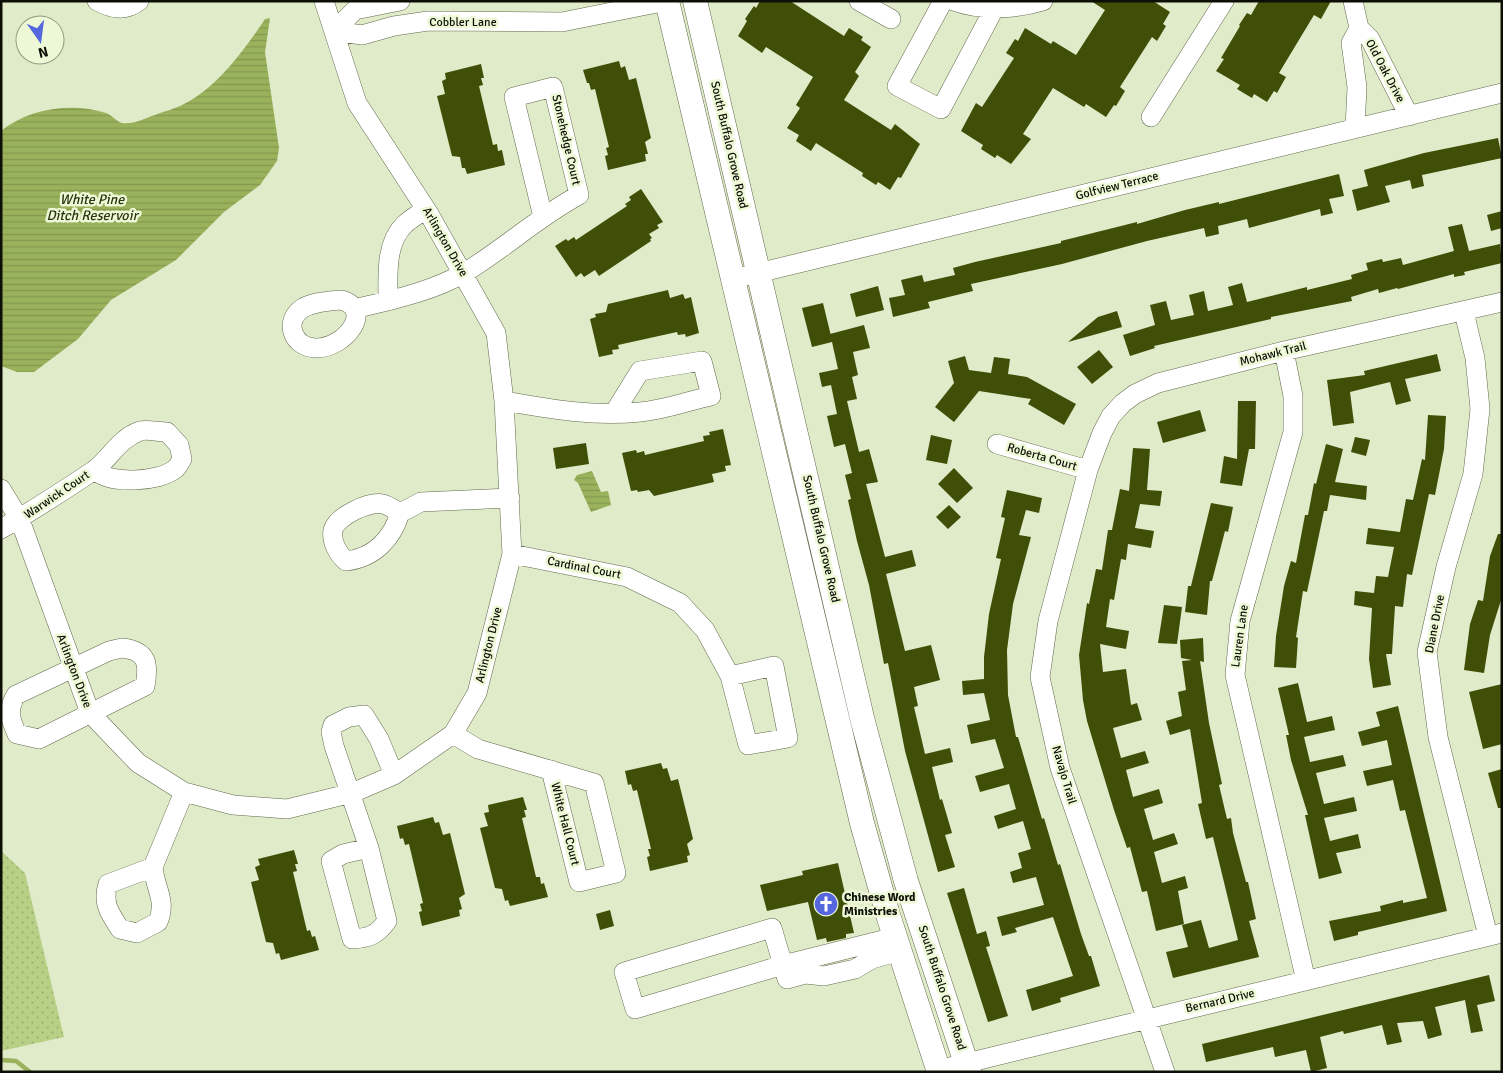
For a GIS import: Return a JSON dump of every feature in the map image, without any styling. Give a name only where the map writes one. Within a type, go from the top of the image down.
[{"type":"main road","points":[[667,1],[838,730],[862,823],[897,944],[939,1071]]},
{"type":"main road","name":"South Buffalo Grove Road","points":[[695,1],[760,272],[863,722],[906,881],[968,1068]]},
{"type":"street","points":[[97,1],[110,9],[131,7],[139,1]]},
{"type":"street","name":"Arlington Drive","points":[[1,489],[20,520],[90,713],[138,763],[184,792],[233,805],[287,809],[352,794],[394,775],[453,734],[477,693],[512,554],[504,401],[496,333],[426,209],[357,103],[324,1]]},
{"type":"street","points":[[334,31],[355,10],[400,1]]},
{"type":"street","name":"Cobbler Lane","points":[[334,31],[362,35],[394,26],[428,21],[562,22],[667,1]]},
{"type":"street","points":[[859,1],[891,19]]},
{"type":"street","points":[[943,1],[897,86],[941,109],[995,7]]},
{"type":"street","points":[[954,1],[995,7],[1020,8],[1043,1]]},
{"type":"street","points":[[1151,117],[1224,1]]},
{"type":"street","name":"Old Oak Drive","points":[[1353,1],[1358,28],[1351,43],[1356,87],[1355,128]]},
{"type":"street","name":"Old Oak Drive","points":[[1358,28],[1370,39],[1409,116]]},
{"type":"street","name":"Stonehedge Court","points":[[354,309],[430,289],[463,273],[515,239],[543,217],[579,195],[553,87],[514,97],[543,217]]},
{"type":"street","name":"Golfview Terrace","points":[[733,279],[1502,93]]},
{"type":"street","points":[[388,300],[389,258],[395,236],[404,225],[426,209]]},
{"type":"street","name":"Mohawk Trail","points":[[1088,470],[1111,416],[1135,394],[1158,383],[1284,351],[1502,302]]},
{"type":"street","name":"Diane Drive","points":[[1464,312],[1475,358],[1480,409],[1473,474],[1446,567],[1428,652],[1438,737],[1495,935]]},
{"type":"street","name":"Lauren Lane","points":[[1284,351],[1293,396],[1293,432],[1240,621],[1235,676],[1306,981]]},
{"type":"street","points":[[504,401],[570,413],[614,413],[640,412],[711,396],[702,362],[640,371],[614,413]]},
{"type":"street","name":"Roberta Court","points":[[997,444],[1088,470]]},
{"type":"street","name":"Warwick Court","points":[[1,529],[20,520],[32,509],[95,470]]},
{"type":"street","name":"Navajo Trail","points":[[1088,470],[1048,620],[1040,677],[1060,768],[1166,1072]]},
{"type":"street","points":[[400,513],[420,502],[510,498]]},
{"type":"street","name":"Cardinal Court","points":[[512,554],[628,577],[680,603],[704,630],[730,676]]},
{"type":"street","points":[[122,648],[131,649],[143,656],[148,667],[145,686],[90,713],[39,739],[18,734],[10,719],[10,705],[16,695],[109,651],[122,648]]},
{"type":"street","points":[[369,848],[343,854],[331,861],[352,939],[367,938],[378,933],[387,921],[369,848],[331,732],[333,725],[341,720],[364,715],[379,739],[394,775]]},
{"type":"street","name":"White Hall Court","points":[[453,734],[478,749],[594,782],[616,873],[579,882],[551,770]]},
{"type":"street","points":[[153,867],[184,792]]},
{"type":"street","points":[[783,965],[772,928],[624,972],[635,1009],[783,965],[897,944]]},
{"type":"street","name":"Bernard Drive","points":[[939,1071],[968,1068],[1148,1018],[1495,935]]},
{"type":"shaded area","points":[[1,851],[25,873],[64,1037],[1,1051]]},
{"type":"water","name":"White Pine Ditch Reservoir","points":[[270,18],[265,52],[279,148],[277,161],[260,185],[224,212],[176,260],[111,300],[78,339],[34,372],[17,372],[1,366],[1,131],[24,117],[51,109],[79,108],[93,110],[106,113],[120,122],[130,123],[177,107],[196,97],[219,78],[239,55],[265,19]]},
{"type":"water","points":[[592,471],[601,492],[608,491],[611,505],[591,512],[578,483],[574,480],[577,475]]},
{"type":"building","points":[[760,1],[790,1],[844,36],[849,28],[863,37],[861,40],[871,47],[855,72],[859,76],[844,100],[891,130],[895,124],[920,144],[901,178],[898,177],[890,190],[878,182],[876,185],[862,176],[863,173],[816,143],[811,151],[796,141],[799,135],[787,128],[800,108],[796,105],[813,77],[766,47],[762,53],[738,36],[747,21],[745,19]]},
{"type":"building","points":[[1091,1],[1153,1],[1170,12],[1163,24],[1166,26],[1157,41],[1152,37],[1120,87],[1125,91],[1116,106],[1114,105],[1106,117],[1086,104],[1084,107],[1053,88],[1023,134],[1031,139],[1011,164],[997,155],[995,158],[981,149],[983,145],[961,131],[976,103],[982,107],[1014,58],[1006,53],[1015,39],[1018,41],[1025,28],[1051,44],[1053,41],[1076,55],[1105,10]]},
{"type":"building","points":[[1259,1],[1331,1],[1321,19],[1314,15],[1279,73],[1286,77],[1277,93],[1274,91],[1267,102],[1254,94],[1252,98],[1237,89],[1240,85],[1216,71],[1224,59],[1221,58],[1239,25],[1247,13],[1251,15]]},
{"type":"building","points":[[619,61],[621,68],[625,66],[629,80],[636,78],[651,138],[645,142],[648,154],[645,154],[646,161],[608,170],[605,156],[608,155],[606,148],[609,147],[595,89],[591,90],[583,70]]},
{"type":"building","points":[[481,64],[484,78],[481,78],[483,85],[479,86],[493,145],[497,144],[498,151],[502,150],[505,165],[467,174],[465,168],[462,168],[460,157],[452,156],[437,96],[445,94],[442,81],[446,79],[445,73]]},
{"type":"building","points":[[1498,138],[1502,158],[1422,175],[1424,186],[1412,189],[1410,180],[1385,186],[1390,202],[1357,211],[1352,190],[1368,186],[1364,170],[1424,153]]},
{"type":"building","points":[[1339,174],[1344,196],[1329,199],[1333,213],[1321,216],[1320,209],[1249,228],[1247,219],[1218,226],[1219,234],[1206,237],[1204,228],[1147,241],[1062,264],[971,284],[973,291],[928,302],[930,308],[893,317],[889,298],[905,295],[901,280],[922,275],[924,282],[955,275],[953,268],[975,262],[1061,243],[1061,241],[1137,222],[1137,224],[1185,210],[1219,202],[1219,204]]},
{"type":"building","points":[[641,189],[663,222],[657,225],[659,228],[649,234],[652,238],[650,239],[651,241],[599,276],[595,270],[584,277],[581,273],[576,277],[555,246],[566,239],[568,241],[574,237],[576,240],[627,206],[625,204],[631,200],[629,197]]},
{"type":"building","points":[[1502,211],[1502,228],[1491,231],[1487,215]]},
{"type":"building","points":[[1462,224],[1469,251],[1500,244],[1502,263],[1464,272],[1465,275],[1454,277],[1454,274],[1379,293],[1378,289],[1351,297],[1352,301],[1271,317],[1271,319],[1154,346],[1155,348],[1130,356],[1123,335],[1155,325],[1150,305],[1166,301],[1171,320],[1194,315],[1189,295],[1204,291],[1208,311],[1233,305],[1228,287],[1242,283],[1247,302],[1307,287],[1307,290],[1352,279],[1351,275],[1368,270],[1366,263],[1382,259],[1383,262],[1401,258],[1403,265],[1454,251],[1448,227]]},
{"type":"building","points":[[878,286],[884,310],[856,317],[850,294]]},
{"type":"building","points":[[668,290],[670,298],[683,294],[685,299],[691,297],[699,333],[686,337],[685,334],[678,335],[677,332],[618,345],[619,349],[612,350],[613,354],[599,357],[590,319],[596,317],[595,314],[606,312],[608,304]]},
{"type":"building","points":[[823,303],[830,334],[864,325],[870,348],[853,352],[858,375],[852,377],[857,399],[847,401],[859,452],[869,449],[878,482],[866,484],[885,557],[912,550],[916,566],[886,574],[905,651],[931,645],[940,680],[914,687],[918,706],[914,707],[925,754],[950,748],[953,762],[932,767],[940,800],[942,799],[952,833],[945,835],[955,867],[938,872],[905,751],[888,663],[884,664],[869,585],[848,500],[851,499],[845,475],[852,473],[845,444],[834,447],[827,416],[837,414],[831,385],[822,387],[819,373],[838,369],[832,342],[812,347],[802,308]]},
{"type":"building","points":[[1117,311],[1122,327],[1068,342],[1098,317]]},
{"type":"building","points":[[1099,350],[1113,367],[1092,384],[1077,367]]},
{"type":"building","points":[[1437,354],[1441,371],[1405,379],[1411,401],[1396,405],[1390,382],[1350,392],[1354,423],[1333,426],[1327,380],[1365,375],[1364,371]]},
{"type":"building","points":[[965,356],[969,370],[991,373],[994,357],[1010,359],[1008,374],[1027,377],[1076,404],[1064,425],[1028,404],[1031,399],[979,391],[954,422],[935,407],[954,383],[948,361]]},
{"type":"building","points":[[1238,401],[1256,401],[1255,449],[1249,449],[1242,486],[1220,483],[1224,456],[1237,459]]},
{"type":"building","points":[[1200,410],[1206,431],[1163,443],[1157,422]]},
{"type":"building","points":[[1428,415],[1446,416],[1444,449],[1435,495],[1429,494],[1412,575],[1407,574],[1403,607],[1395,606],[1392,654],[1386,654],[1391,685],[1373,688],[1369,659],[1372,608],[1354,605],[1355,591],[1374,593],[1376,576],[1388,577],[1394,547],[1366,544],[1368,528],[1400,532],[1406,499],[1413,500],[1422,459],[1425,460]]},
{"type":"building","points":[[723,429],[731,465],[725,466],[726,471],[712,474],[714,482],[654,496],[649,490],[631,491],[622,453],[636,450],[637,453],[644,451],[645,455],[704,441],[703,436],[710,435],[709,432]]},
{"type":"building","points":[[931,435],[952,440],[947,464],[926,460]]},
{"type":"building","points":[[1355,437],[1370,440],[1366,456],[1351,452]]},
{"type":"building","points":[[586,443],[589,464],[556,469],[553,448]]},
{"type":"building","points":[[1326,444],[1343,449],[1335,482],[1367,486],[1366,500],[1330,495],[1327,511],[1324,511],[1307,592],[1303,591],[1296,637],[1298,638],[1296,668],[1274,667],[1276,636],[1284,586],[1291,561],[1296,563],[1305,515],[1308,515],[1314,483],[1316,484]]},
{"type":"building","points":[[1133,448],[1150,449],[1147,490],[1162,491],[1160,506],[1140,504],[1135,528],[1154,531],[1151,548],[1128,544],[1126,560],[1121,559],[1114,600],[1110,599],[1106,627],[1129,631],[1126,649],[1100,644],[1103,672],[1126,669],[1131,705],[1137,703],[1142,720],[1113,728],[1121,758],[1145,751],[1149,763],[1126,770],[1133,797],[1159,789],[1163,803],[1144,809],[1153,840],[1174,833],[1178,844],[1154,852],[1162,883],[1185,876],[1188,888],[1178,891],[1184,924],[1156,931],[1147,891],[1142,892],[1130,847],[1127,848],[1114,810],[1087,721],[1079,655],[1087,603],[1089,604],[1096,569],[1102,570],[1108,530],[1112,530],[1120,489],[1129,491]]},
{"type":"building","points":[[954,468],[973,488],[957,503],[938,484]]},
{"type":"building","points":[[1007,490],[1042,498],[1039,513],[1026,510],[1019,535],[1031,537],[1013,604],[1007,650],[1008,695],[1016,737],[1018,737],[1042,819],[1044,818],[1058,865],[1060,864],[1081,934],[1089,956],[1091,956],[1100,986],[1060,998],[1061,1002],[1032,1011],[1026,990],[1073,976],[1053,917],[1015,928],[1017,932],[1002,936],[997,917],[1044,905],[1036,877],[1013,883],[1010,872],[1022,868],[1018,853],[1031,849],[1023,821],[998,829],[994,816],[1016,809],[1009,784],[980,792],[975,776],[1004,768],[995,739],[971,744],[967,725],[990,720],[984,693],[963,695],[962,681],[984,679],[984,657],[989,614],[1001,559],[996,558],[1005,518],[1001,517]]},
{"type":"building","points":[[1211,503],[1233,507],[1228,532],[1225,531],[1212,581],[1210,581],[1207,615],[1185,612],[1188,586],[1191,586]]},
{"type":"building","points":[[949,505],[961,517],[948,529],[936,517]]},
{"type":"building","points":[[1498,534],[1502,534],[1502,597],[1490,635],[1484,673],[1464,670],[1470,624],[1478,600],[1483,601],[1490,556]]},
{"type":"building","points":[[1164,605],[1182,607],[1177,644],[1158,643]]},
{"type":"building","points":[[1203,638],[1204,662],[1200,661],[1209,723],[1222,784],[1219,785],[1227,819],[1231,818],[1246,882],[1248,882],[1256,919],[1249,921],[1259,957],[1173,978],[1166,952],[1188,947],[1182,925],[1201,920],[1209,948],[1238,940],[1213,837],[1206,839],[1198,804],[1202,803],[1190,729],[1170,735],[1166,721],[1182,716],[1178,692],[1186,690],[1182,661],[1192,660],[1181,658],[1180,640]]},
{"type":"building","points":[[1298,683],[1307,722],[1332,716],[1335,730],[1304,737],[1310,762],[1343,755],[1346,766],[1316,773],[1324,804],[1354,797],[1357,811],[1324,818],[1330,841],[1358,834],[1361,848],[1336,853],[1342,873],[1319,879],[1305,815],[1308,815],[1291,760],[1286,735],[1289,735],[1278,688]]},
{"type":"building","points":[[1502,684],[1502,744],[1483,749],[1469,692]]},
{"type":"building","points":[[1398,706],[1447,911],[1358,932],[1358,935],[1334,941],[1329,921],[1381,911],[1380,906],[1403,900],[1403,903],[1427,898],[1405,810],[1400,811],[1393,780],[1367,786],[1363,771],[1392,765],[1387,740],[1362,746],[1358,732],[1380,726],[1376,712]]},
{"type":"building","points":[[661,763],[663,769],[667,768],[671,781],[678,779],[693,839],[687,844],[690,855],[687,856],[688,862],[650,871],[647,857],[650,856],[648,849],[651,849],[637,790],[633,791],[631,784],[628,785],[625,771]]},
{"type":"building","points":[[1502,769],[1502,808],[1498,808],[1488,773]]},
{"type":"building","points":[[523,797],[527,810],[524,810],[526,817],[522,818],[536,877],[540,877],[541,884],[544,883],[548,897],[510,906],[508,900],[505,901],[502,889],[495,888],[480,828],[488,826],[484,813],[489,812],[488,805]]},
{"type":"building","points":[[433,817],[435,823],[439,822],[443,835],[450,833],[465,894],[459,898],[462,909],[459,910],[460,916],[422,926],[419,912],[422,911],[420,904],[423,903],[409,844],[405,845],[403,838],[400,839],[397,826]]},
{"type":"building","points":[[294,850],[298,864],[295,864],[297,871],[293,872],[307,931],[310,930],[312,937],[315,936],[319,950],[281,960],[279,953],[276,954],[273,943],[266,942],[251,882],[259,880],[255,867],[260,865],[258,859]]},
{"type":"building","points":[[838,863],[854,933],[846,934],[846,938],[827,942],[826,938],[817,940],[808,902],[767,911],[760,885],[803,875],[802,871]]},
{"type":"building","points":[[964,888],[977,934],[986,931],[990,946],[986,947],[1008,1016],[988,1022],[947,893]]},
{"type":"building","points":[[610,910],[614,926],[600,930],[596,914]]},
{"type":"building","points":[[1489,975],[1495,1001],[1477,1005],[1483,1031],[1471,1033],[1465,1000],[1435,1007],[1442,1035],[1428,1039],[1423,1021],[1397,1023],[1402,1042],[1387,1045],[1382,1025],[1344,1034],[1343,1031],[1320,1037],[1327,1068],[1311,1072],[1306,1050],[1275,1057],[1273,1047],[1206,1062],[1202,1044]]},
{"type":"waterway","points":[[1,1060],[16,1061],[30,1072]]},
{"type":"place","name":"Chinese Word Ministries","points":[[826,904]]}]
